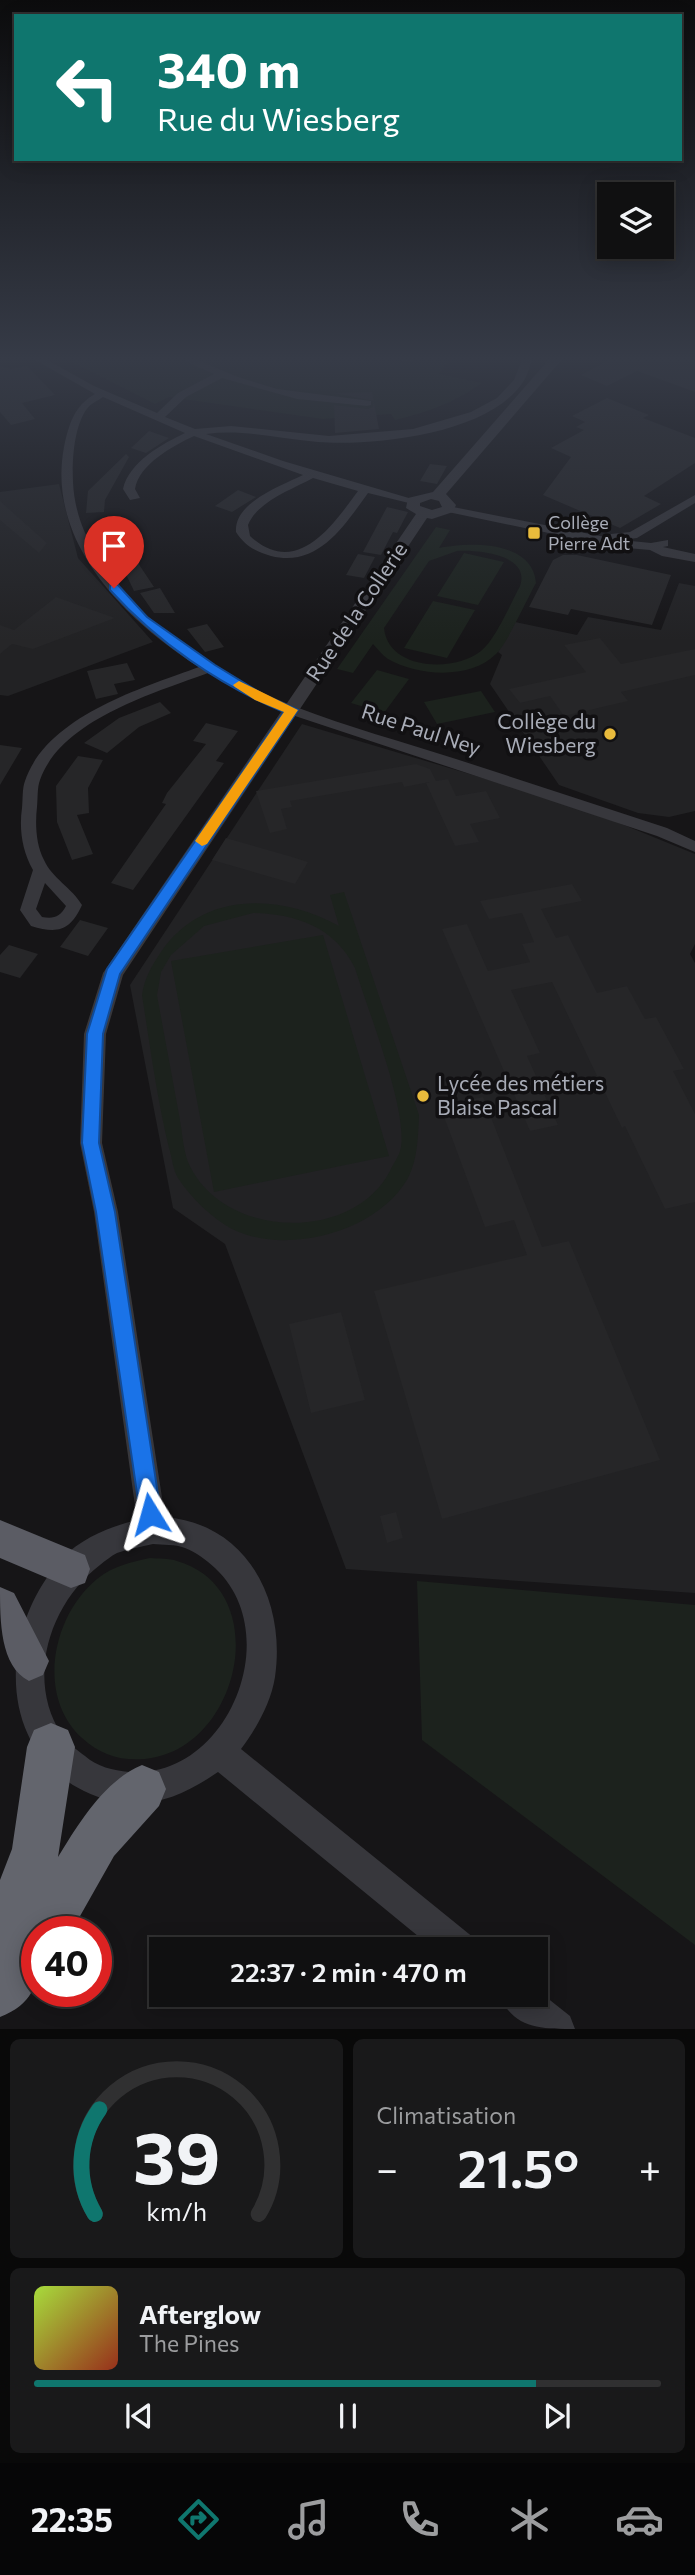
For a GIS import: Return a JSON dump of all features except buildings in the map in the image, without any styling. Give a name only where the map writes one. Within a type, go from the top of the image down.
[{"type":"highway","points":[[0,1539],[71,1569]]},
{"type":"highway","points":[[0,1607],[29,1661]]},
{"type":"highway","points":[[0,1934],[7,1926],[37,1849],[51,1747]]},
{"type":"highway","points":[[52,1916],[97,1839],[142,1789]]},
{"type":"highway","points":[[0,1991],[21,1963]]},
{"type":"street","name":"Rue Paul Ney","points":[[68,452],[68,492],[74,523],[99,572],[143,619],[211,667],[259,697],[291,710],[420,750],[676,838],[695,847]]},
{"type":"street","points":[[134,498],[129,489],[130,483],[144,464],[164,452]]},
{"type":"street","points":[[245,452],[312,474],[413,501],[423,496],[437,496],[448,501],[449,509]]},
{"type":"street","points":[[437,496],[475,452]]},
{"type":"street","points":[[312,474],[257,507],[243,520],[241,530],[246,540],[259,548],[278,554],[298,553],[314,547],[325,540],[365,489]]},
{"type":"street","points":[[413,501],[413,509],[424,514],[438,514],[449,509],[604,538],[616,543],[646,540],[695,498]]},
{"type":"street","name":"Rue de la Collerie","points":[[153,1530],[106,1212],[91,1143],[95,1034],[113,973],[424,514]]},
{"type":"street","points":[[646,540],[666,553],[695,558]]},
{"type":"street","points":[[41,870],[34,857],[28,818],[33,779],[51,751],[80,725],[112,706],[211,667]]},
{"type":"street","points":[[676,838],[695,830]]},
{"type":"street","points":[[153,1530],[186,1533],[215,1548],[240,1571],[256,1603],[263,1641],[259,1680],[244,1719],[219,1752],[183,1777],[142,1789],[108,1786],[77,1771],[51,1747],[33,1707],[29,1661],[42,1611],[71,1569],[109,1541],[153,1530]]},
{"type":"street","points":[[219,1752],[446,1937]]},
{"type":"street","points":[[530,2007],[557,2029]]},
{"type":"shaded area","points":[[59,484],[78,558],[153,642],[8,696],[0,695],[0,492]]},
{"type":"shaded area","points":[[436,527],[450,530],[439,548],[466,545],[498,547],[512,551],[532,569],[536,583],[506,641],[496,654],[485,662],[458,671],[428,672],[388,659],[373,644],[353,673],[337,669]],"holes":[[[457,551],[500,556],[518,567],[521,575],[520,586],[502,621],[486,646],[469,658],[455,663],[439,664],[409,660],[388,642],[384,628],[429,561]]]},
{"type":"shaded area","points":[[464,553],[504,562],[478,605],[437,596]]},
{"type":"shaded area","name":"Collège du Wiesberg","points":[[679,583],[695,586],[695,811],[669,817],[638,813],[559,785],[490,684],[502,655],[498,652],[515,622],[577,635],[588,617],[661,630]]},
{"type":"shaded area","points":[[433,601],[475,610],[447,658],[404,648]]},
{"type":"shaded area","points":[[377,670],[409,679],[384,713],[351,703]]},
{"type":"shaded area","points":[[481,691],[495,712],[437,724],[424,702]]},
{"type":"shaded area","name":"Lycée des métiers Blaise Pascal","points":[[302,724],[580,807],[695,854],[695,944],[690,954],[695,963],[695,1593],[346,1569],[225,1244],[173,1208],[130,985]]},
{"type":"shaded area","points":[[344,892],[419,1115],[416,1155],[408,1178],[394,1197],[375,1213],[353,1225],[304,1239],[254,1237],[232,1229],[210,1213],[189,1193],[176,1175],[157,1091],[143,989],[161,952],[178,932],[198,918],[220,908],[268,904],[316,915],[339,926],[330,895]],"holes":[[[253,913],[299,920],[313,926],[337,942],[347,954],[355,968],[377,1033],[398,1108],[401,1147],[390,1171],[372,1195],[347,1211],[318,1221],[287,1223],[256,1218],[228,1206],[205,1187],[188,1162],[185,1151],[157,995],[161,972],[171,955],[204,926]]]},
{"type":"shaded area","points":[[323,935],[389,1156],[214,1192],[171,961]]},
{"type":"shaded area","points":[[150,1558],[177,1561],[208,1577],[227,1602],[235,1634],[234,1667],[223,1700],[204,1728],[178,1749],[145,1759],[127,1759],[96,1749],[82,1738],[68,1721],[59,1701],[55,1657],[60,1634],[69,1614],[97,1579],[129,1563]]},
{"type":"shaded area","points":[[417,1581],[695,1605],[695,1945],[422,1740]]},
{"type":"slow traffic","points":[[202,841],[291,710],[259,697],[239,685]]},
{"type":"place","name":"Collège Pierre Adt","points":[[534,533]]},
{"type":"place","name":"Collège du Wiesberg","points":[[610,734]]},
{"type":"place","name":"Lycée des métiers Blaise Pascal","points":[[423,1096]]},
{"type":"route","points":[[114,588],[143,619],[211,667],[259,697],[291,710],[142,926],[113,973],[95,1034],[91,1143],[106,1212],[150,1514]]}]
